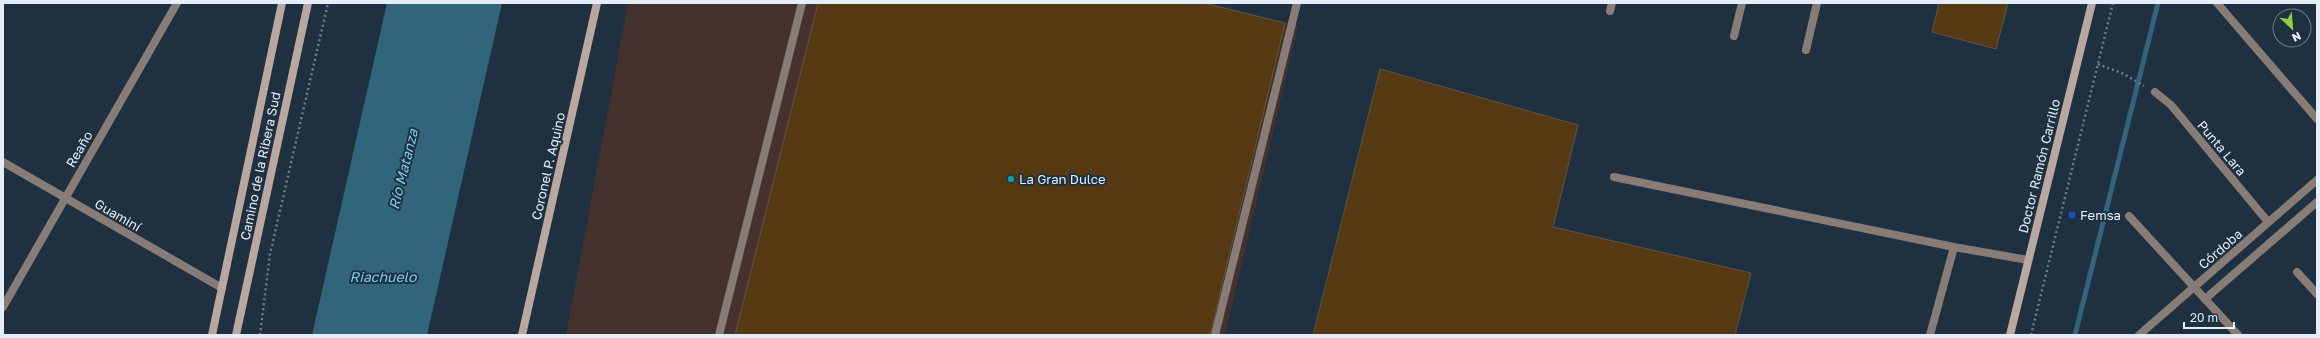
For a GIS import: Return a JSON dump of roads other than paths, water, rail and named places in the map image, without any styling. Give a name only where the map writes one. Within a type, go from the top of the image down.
[{"type":"main road","name":"Camino de la Ribera Sud","points":[[212,335],[282,3]]},
{"type":"main road","name":"Camino de la Ribera Sud","points":[[236,335],[308,3]]},
{"type":"main road","name":"Coronel P. Aquino","points":[[522,335],[597,3]]},
{"type":"main road","name":"Doctor Ramón Carrillo","points":[[2010,335],[2092,3]]},
{"type":"main road","points":[[240,335],[245,293]]},
{"type":"street","name":"Reaño","points":[[3,307],[177,3]]},
{"type":"street","points":[[719,335],[802,3]]},
{"type":"street","points":[[1216,335],[1297,3]]},
{"type":"street","points":[[1734,36],[1742,3]]},
{"type":"street","points":[[1806,50],[1817,3]]},
{"type":"street","points":[[2217,3],[2317,119]]},
{"type":"street","name":"Punta Lara","points":[[2151,90],[2171,106],[2268,222]]},
{"type":"street","name":"Guaminí","points":[[3,162],[222,288]]},
{"type":"street","points":[[1614,177],[1954,248],[2028,260]]},
{"type":"street","name":"Córdoba","points":[[2139,335],[2317,180]]},
{"type":"street","points":[[2205,299],[2317,202]]},
{"type":"street","points":[[2129,216],[2238,335]]},
{"type":"street","points":[[1930,335],[1954,248]]},
{"type":"street","points":[[2297,272],[2317,294]]},
{"type":"water","name":"Riachuelo","points":[[387,3],[502,3],[427,335],[312,335]]},
{"type":"waterway","points":[[2075,335],[2158,3]]},
{"type":"place","name":"La Gran Dulce","points":[[1011,179]]},
{"type":"place","name":"Femsa","points":[[2072,215]]},
{"type":"water label","name":"Río Matanza","points":[[403,169]]}]
